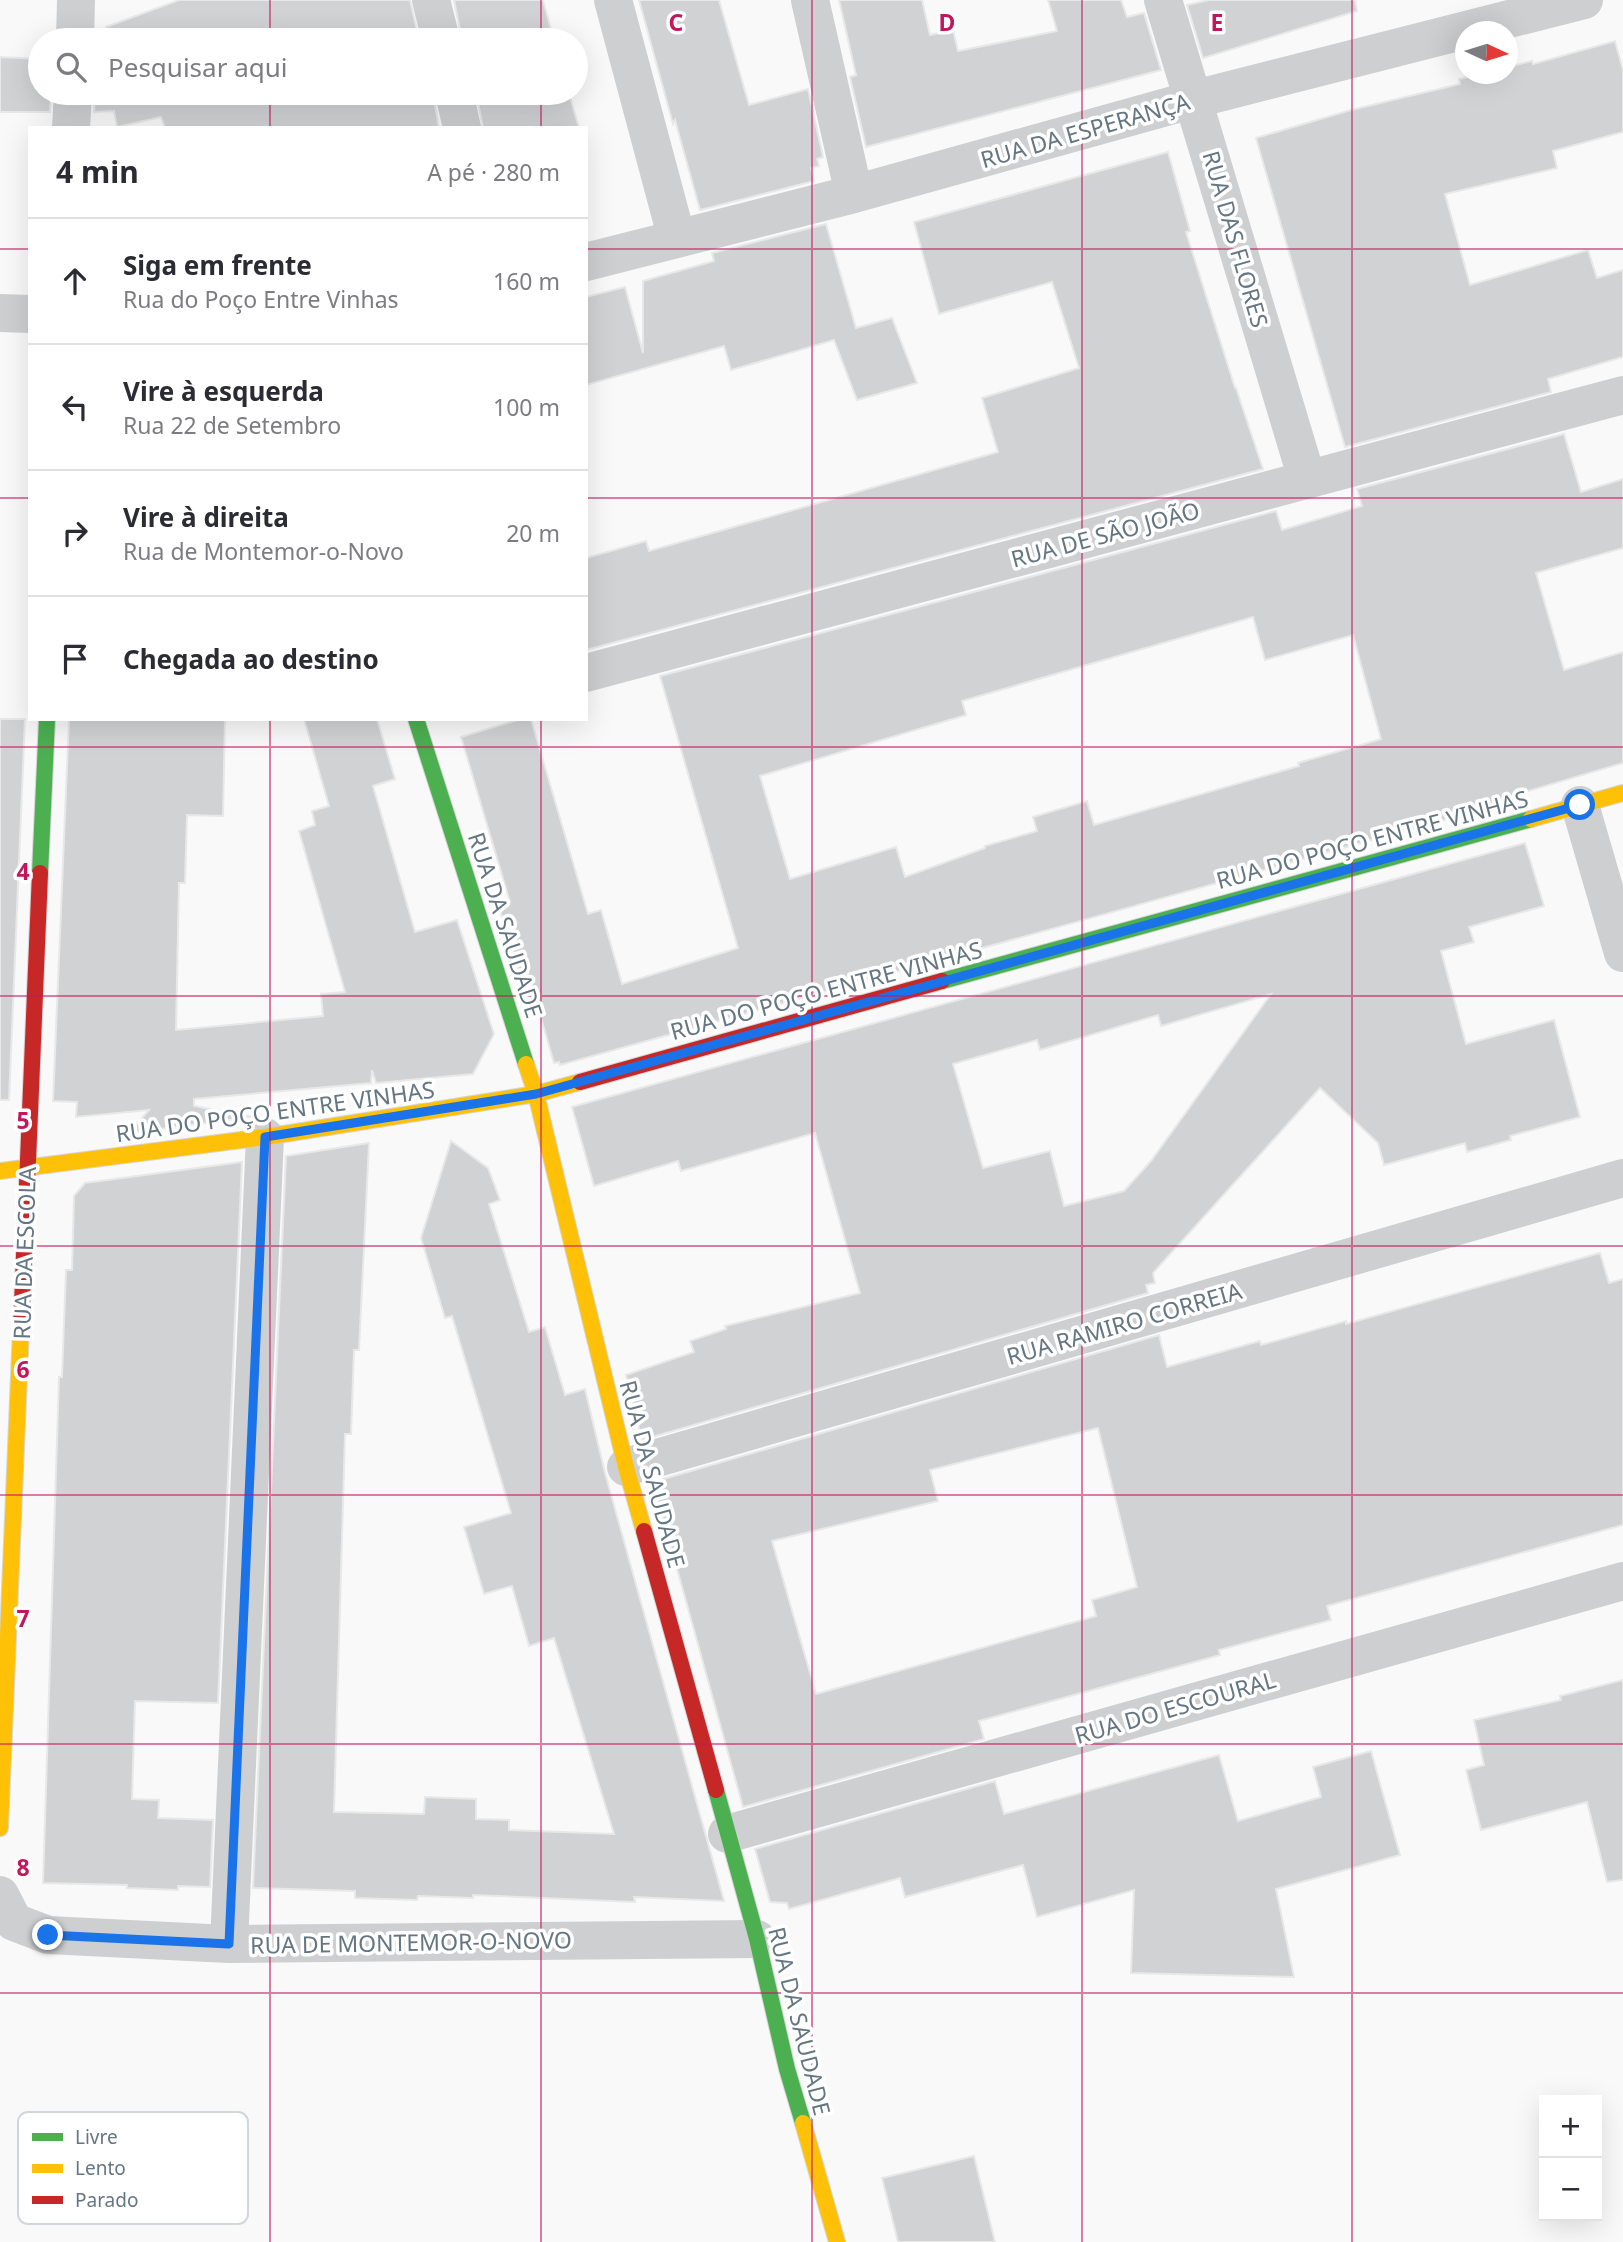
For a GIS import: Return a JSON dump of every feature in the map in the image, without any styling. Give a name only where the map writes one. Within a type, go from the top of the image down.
[{"type":"street","points":[[75,28],[76,0]]},
{"type":"street","points":[[431,0],[438,28]]},
{"type":"street","points":[[613,0],[677,239]]},
{"type":"street","points":[[810,0],[854,194]]},
{"type":"street","name":"RUA DAS FLORES","points":[[1163,0],[1195,99],[1307,480]]},
{"type":"street","name":"RUA DA ESPERANÇA","points":[[588,261],[854,194],[1195,99],[1584,0]]},
{"type":"street","points":[[71,126],[72,105]]},
{"type":"street","points":[[457,105],[462,126]]},
{"type":"street","points":[[0,313],[28,314]]},
{"type":"street","name":"RUA DE SÃO JOÃO","points":[[588,672],[1623,395]]},
{"type":"street","name":"RUA DA ESCOLA","points":[[0,1828],[47,721]]},
{"type":"street","name":"RUA DA SAUDADE","points":[[417,721],[536,1094],[626,1467],[757,1939],[787,2069],[837,2242]]},
{"type":"street","name":"RUA DO POÇO ENTRE VINHAS","points":[[0,1171],[27,1170],[265,1137],[536,1094],[1623,793]]},
{"type":"street","points":[[1580,805],[1623,953]]},
{"type":"street","points":[[229,1944],[265,1137]]},
{"type":"street","name":"RUA RAMIRO CORREIA","points":[[626,1467],[1623,1178]]},
{"type":"street","name":"RUA DO ESCOURAL","points":[[727,1834],[1623,1581]]},
{"type":"street","name":"RUA DE MONTEMOR-O-NOVO","points":[[0,1895],[14,1922],[48,1935],[229,1944],[757,1939]]},
{"type":"building","points":[[179,0],[410,0],[416,28],[106,28]]},
{"type":"building","points":[[454,0],[543,0],[551,28],[460,28]]},
{"type":"building","points":[[639,0],[719,0],[749,105],[808,89],[823,157],[817,159],[819,166],[811,168],[814,181],[700,210]]},
{"type":"building","points":[[839,0],[922,0],[930,35],[953,30],[958,51],[1057,31],[1048,0],[1121,0],[1127,17],[1144,13],[1161,70],[866,147],[850,77],[856,75]]},
{"type":"building","points":[[1209,0],[1355,0],[1357,11],[1203,58],[1187,5]]},
{"type":"building","points":[[1615,41],[1623,70],[1623,132],[1553,151],[1557,168],[1445,194],[1470,285],[1588,250],[1597,278],[1623,270],[1623,357],[1548,379],[1551,392],[1345,447],[1256,138],[1351,110],[1460,84],[1518,84],[1518,64],[1532,61],[1533,64]]},
{"type":"building","points":[[0,57],[28,58],[28,105],[50,105],[50,112],[0,112]]},
{"type":"building","points":[[94,105],[435,105],[439,126],[164,126],[161,117],[117,126],[114,111],[94,112]]},
{"type":"building","points":[[478,105],[572,105],[578,126],[483,126]]},
{"type":"building","points":[[1168,152],[1190,231],[1186,232],[1263,469],[588,649],[588,557],[646,541],[649,551],[998,452],[982,398],[1079,368],[1052,282],[939,314],[914,222]]},
{"type":"building","points":[[826,224],[856,328],[892,318],[917,383],[857,400],[834,340],[731,370],[724,346],[588,384],[588,296],[625,287],[643,353],[643,281],[714,261],[712,253]]},
{"type":"building","points":[[1564,434],[1581,492],[1623,479],[1623,548],[1536,573],[1564,670],[1623,652],[1623,763],[1511,796],[1513,801],[560,1065],[559,1062],[554,1063],[527,969],[522,979],[499,907],[510,902],[461,737],[514,721],[532,721],[588,914],[601,910],[622,984],[738,948],[660,676],[1276,511],[1282,530],[1362,506],[1357,489]],"holes":[[[1253,617],[1265,660],[1353,635],[1381,739],[1298,763],[1299,766],[1094,825],[1087,801],[1033,817],[1037,831],[985,846],[905,877],[896,847],[790,879],[760,776],[966,715],[962,701]]]},
{"type":"building","points":[[0,719],[25,719],[9,1100],[0,1100]]},
{"type":"building","points":[[69,721],[225,721],[223,816],[187,815],[185,883],[179,883],[176,1030],[323,1016],[321,994],[345,992],[299,831],[315,825],[312,811],[329,806],[305,721],[378,721],[395,779],[373,786],[415,932],[457,920],[494,1034],[473,1074],[376,1083],[372,1070],[371,1083],[194,1099],[194,1106],[253,1117],[129,1133],[149,1110],[76,1117],[77,1102],[53,1101]]},
{"type":"building","points":[[1525,843],[1544,906],[1469,927],[1474,942],[1441,951],[1466,1044],[1554,1020],[1580,1117],[1510,1136],[1511,1140],[1467,1152],[1465,1143],[1384,1165],[1378,1143],[1320,1088],[1153,1273],[1155,1283],[1146,1285],[1148,1293],[642,1440],[626,1375],[694,1352],[690,1341],[726,1329],[725,1326],[860,1293],[815,1133],[681,1171],[678,1161],[594,1186],[572,1107]],"holes":[[[1271,994],[1151,1161],[1124,1191],[1064,1206],[1050,1151],[983,1168],[953,1064],[1037,1040],[1040,1050],[1158,1015],[1161,1026]]]},
{"type":"building","points":[[451,1141],[488,1168],[500,1200],[489,1204],[529,1332],[545,1327],[565,1395],[585,1389],[605,1473],[724,1901],[634,1897],[635,1902],[473,1895],[473,1898],[418,1896],[417,1900],[355,1898],[355,1891],[253,1888],[286,1156],[369,1143],[359,1350],[354,1350],[351,1434],[345,1434],[334,1812],[424,1814],[425,1797],[476,1799],[476,1819],[509,1820],[509,1830],[614,1834],[554,1638],[529,1646],[512,1586],[484,1594],[464,1527],[511,1513],[452,1316],[445,1318],[421,1238]]},
{"type":"building","points":[[242,1162],[218,1703],[135,1701],[132,1799],[159,1800],[158,1818],[213,1820],[210,1887],[178,1886],[178,1890],[127,1888],[127,1885],[43,1883],[59,1377],[62,1377],[66,1270],[72,1270],[74,1196],[85,1183]]},
{"type":"building","points":[[1600,1253],[1609,1283],[1623,1279],[1623,1525],[1327,1606],[1331,1620],[1219,1650],[1220,1655],[979,1721],[984,1739],[743,1807],[653,1482],[1159,1335],[1167,1367],[1260,1341],[1261,1345],[1346,1321],[1346,1324]],"holes":[[[1098,1428],[1137,1587],[1092,1600],[1096,1616],[816,1694],[772,1541],[938,1501],[930,1470]]]},
{"type":"building","points":[[1623,1680],[1623,1880],[1607,1882],[1587,1802],[1481,1830],[1466,1770],[1484,1765],[1474,1720],[1561,1700],[1560,1696]]},
{"type":"building","points":[[1371,1751],[1400,1855],[1276,1889],[1294,1977],[1131,1973],[1134,1890],[1037,1917],[1023,1865],[905,1897],[900,1878],[789,1909],[787,1903],[770,1902],[755,1849],[995,1781],[1004,1814],[1219,1755],[1238,1821],[1321,1797],[1313,1767]]},
{"type":"building","points":[[974,2156],[995,2242],[898,2242],[882,2178]]},
{"type":"traffic: fast","points":[[40,873],[47,721]]},
{"type":"traffic: fast","points":[[417,721],[526,1064]]},
{"type":"traffic: fast","points":[[942,981],[1531,819]]},
{"type":"traffic: fast","points":[[716,1790],[803,2123]]},
{"type":"traffic: slow","points":[[1531,819],[1623,793]]},
{"type":"traffic: slow","points":[[526,1064],[536,1094],[626,1467],[644,1531]]},
{"type":"traffic: slow","points":[[0,1171],[265,1137],[536,1094],[580,1082]]},
{"type":"traffic: slow","points":[[0,1828],[21,1328]]},
{"type":"traffic: slow","points":[[803,2123],[837,2242]]},
{"type":"traffic: jam","points":[[21,1328],[40,873]]},
{"type":"traffic: jam","points":[[580,1082],[942,981]]},
{"type":"traffic: jam","points":[[644,1531],[716,1790]]},
{"type":"route","points":[[48,1935],[229,1944],[265,1137],[536,1094],[1580,805]]}]
